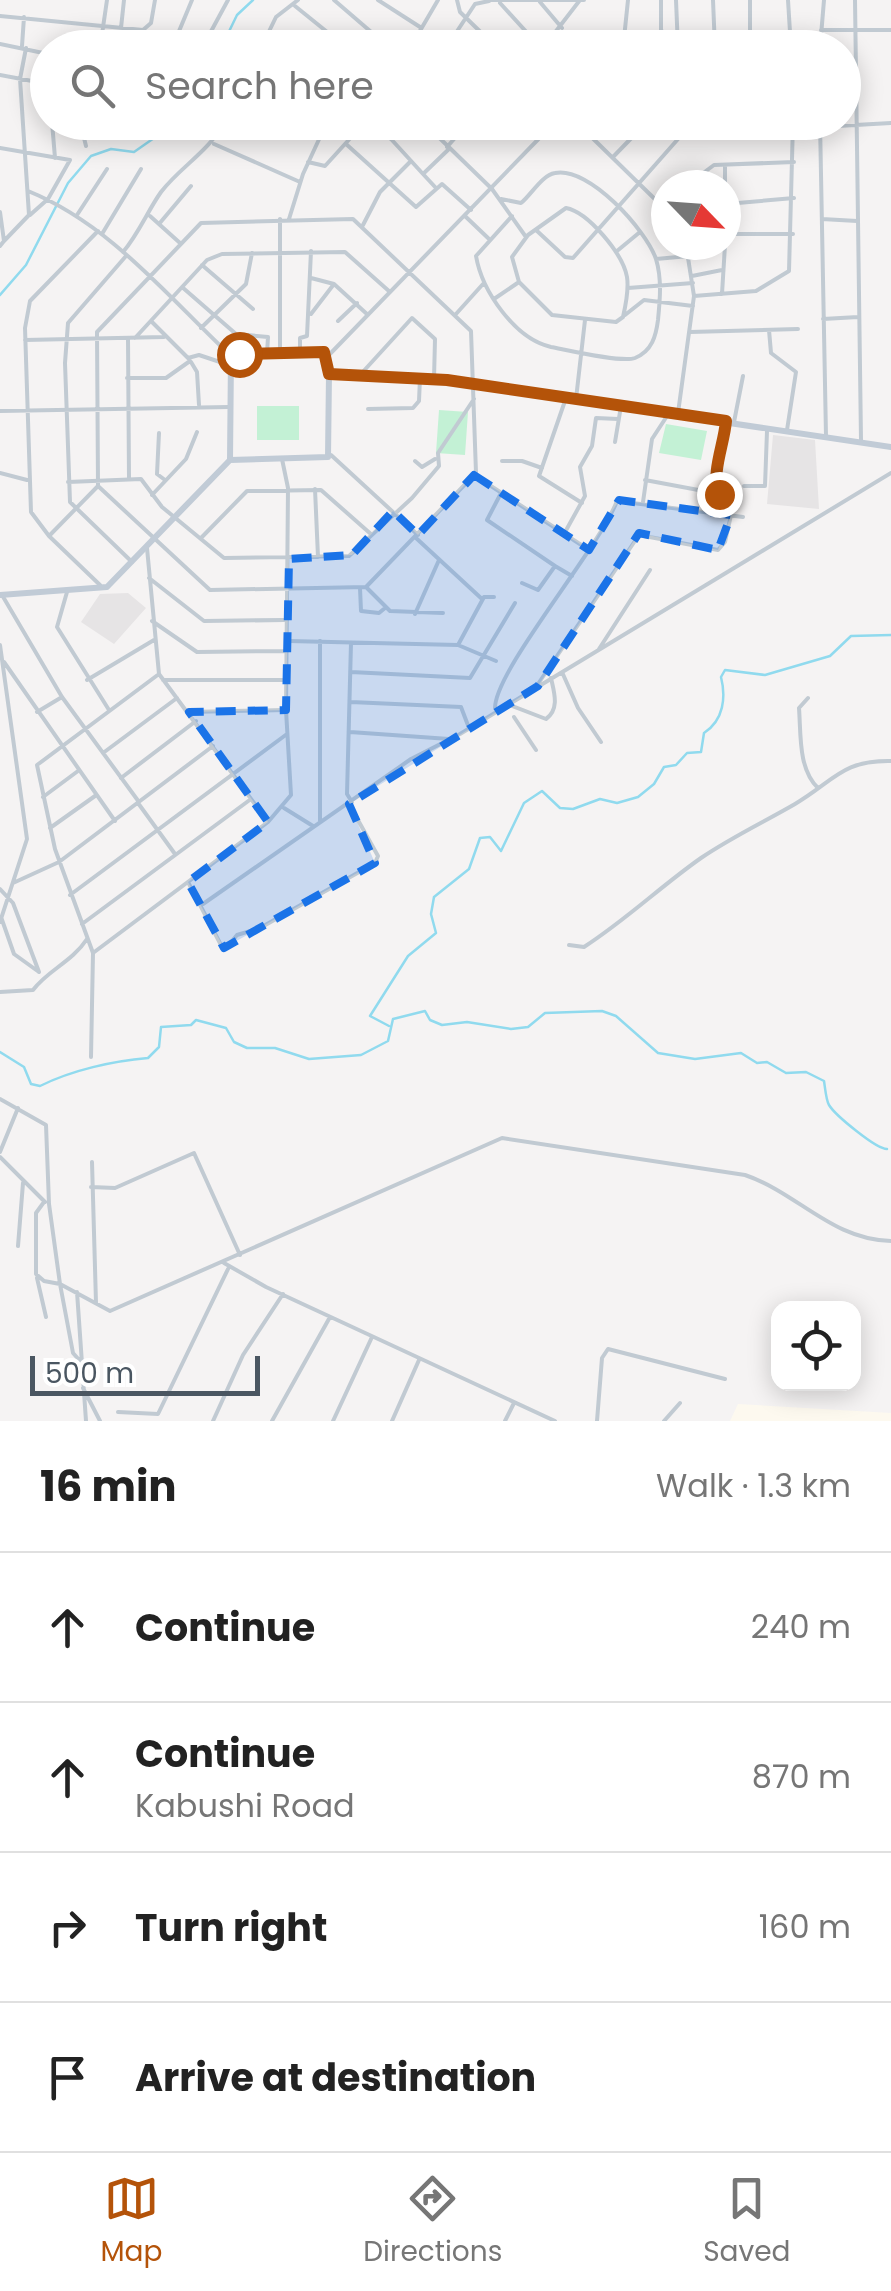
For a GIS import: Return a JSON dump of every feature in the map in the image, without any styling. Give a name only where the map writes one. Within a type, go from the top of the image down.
[{"type":"main road","points":[[1,595],[104,588],[230,460],[331,454],[328,356],[280,352],[230,361],[230,460]]},
{"type":"main road","points":[[329,374],[434,379],[891,447]]},
{"type":"street","points":[[103,30],[107,0]]},
{"type":"street","points":[[121,28],[124,0]]},
{"type":"street","points":[[0,16],[148,28],[155,0]]},
{"type":"street","points":[[180,30],[192,0]]},
{"type":"street","points":[[212,30],[228,0]]},
{"type":"street","points":[[334,0],[370,30]]},
{"type":"street","points":[[378,0],[422,28],[438,0]]},
{"type":"street","points":[[456,0],[478,30]]},
{"type":"street","points":[[540,0],[562,28],[582,0]]},
{"type":"street","points":[[458,30],[475,4],[582,0]]},
{"type":"street","points":[[625,30],[628,0]]},
{"type":"street","points":[[661,0],[661,30]]},
{"type":"street","points":[[676,0],[677,30]]},
{"type":"street","points":[[713,0],[714,30]]},
{"type":"street","points":[[750,0],[750,30]]},
{"type":"street","points":[[788,0],[790,30]]},
{"type":"street","points":[[824,0],[820,30],[891,30]]},
{"type":"street","points":[[854,30],[855,0]]},
{"type":"street","points":[[499,2],[525,30]]},
{"type":"street","points":[[269,30],[276,16],[297,3],[326,30]]},
{"type":"street","points":[[24,18],[20,79],[29,215]]},
{"type":"street","points":[[0,44],[30,49]]},
{"type":"street","points":[[0,75],[30,81]]},
{"type":"street","points":[[861,122],[891,122]]},
{"type":"street","points":[[54,140],[55,158]]},
{"type":"street","points":[[84,140],[86,146]]},
{"type":"street","points":[[132,562],[68,498],[64,340],[72,314],[124,254],[182,168],[216,140]]},
{"type":"street","points":[[289,219],[318,140]]},
{"type":"street","points":[[308,162],[325,166],[350,140]]},
{"type":"street","points":[[390,140],[436,188]]},
{"type":"street","points":[[440,140],[501,199],[520,230],[531,233],[570,260],[678,140]]},
{"type":"street","points":[[424,174],[454,140]]},
{"type":"street","points":[[328,356],[539,140]]},
{"type":"street","points":[[595,140],[651,195]]},
{"type":"street","points":[[613,157],[630,140]]},
{"type":"street","points":[[694,296],[756,291],[787,274],[793,234],[793,140]]},
{"type":"street","points":[[820,140],[826,436]]},
{"type":"street","points":[[856,140],[862,442]]},
{"type":"street","points":[[214,144],[300,182]]},
{"type":"street","points":[[346,144],[389,186],[418,207],[436,188],[446,184],[472,210]]},
{"type":"street","points":[[0,148],[70,160],[48,199],[2,244]]},
{"type":"street","points":[[364,226],[380,192],[411,160]]},
{"type":"street","points":[[704,170],[724,163],[794,162]]},
{"type":"street","points":[[724,163],[724,170]]},
{"type":"street","points":[[76,217],[107,169]]},
{"type":"street","points":[[104,588],[49,536],[31,512],[26,411],[28,304],[100,233],[141,169]]},
{"type":"street","points":[[501,199],[521,203],[548,176],[559,172],[590,181],[640,232],[651,251]]},
{"type":"street","points":[[159,224],[191,186]]},
{"type":"street","points":[[28,191],[48,199],[100,233],[201,328],[230,361]]},
{"type":"street","points":[[741,203],[794,198]]},
{"type":"street","points":[[505,205],[505,220]]},
{"type":"street","points":[[624,316],[628,288],[616,252],[569,207],[531,233],[512,260],[519,282],[552,315],[613,323],[624,316],[640,301],[694,306]]},
{"type":"street","points":[[0,212],[2,244]]},
{"type":"street","points":[[148,215],[180,242]]},
{"type":"street","points":[[466,216],[488,238]]},
{"type":"street","points":[[512,216],[488,238],[476,256],[484,283],[494,299],[540,344],[638,356],[654,340],[660,302],[656,260]]},
{"type":"street","points":[[49,536],[98,484],[96,338],[101,326],[180,242],[209,221],[346,218],[364,226],[456,314],[473,339],[474,475],[363,588],[361,611],[379,613],[385,608]]},
{"type":"street","points":[[280,219],[280,352]]},
{"type":"street","points":[[822,220],[856,220]]},
{"type":"street","points":[[616,252],[640,232]]},
{"type":"street","points":[[741,234],[793,234]]},
{"type":"street","points":[[300,352],[300,338],[307,336],[311,314],[310,250]]},
{"type":"street","points":[[136,338],[170,298],[218,254],[344,252],[390,292]]},
{"type":"street","points":[[201,328],[246,284],[252,253]]},
{"type":"street","points":[[678,414],[694,306],[689,260]]},
{"type":"street","points":[[722,294],[724,260]]},
{"type":"street","points":[[202,266],[252,309]]},
{"type":"street","points":[[692,276],[724,270]]},
{"type":"street","points":[[311,278],[334,284],[368,316]]},
{"type":"street","points":[[494,299],[519,282]]},
{"type":"street","points":[[456,314],[484,283]]},
{"type":"street","points":[[311,314],[334,284]]},
{"type":"street","points":[[628,288],[694,284]]},
{"type":"street","points":[[182,286],[236,334],[268,338],[267,353]]},
{"type":"street","points":[[338,321],[357,303]]},
{"type":"street","points":[[823,319],[858,317]]},
{"type":"street","points":[[360,375],[412,318],[434,340],[434,379]]},
{"type":"street","points":[[150,320],[197,372],[199,407]]},
{"type":"street","points":[[576,400],[586,320]]},
{"type":"street","points":[[690,332],[798,329]]},
{"type":"street","points":[[769,330],[771,353],[796,372],[787,430]]},
{"type":"street","points":[[25,340],[164,337]]},
{"type":"street","points":[[128,338],[129,479]]},
{"type":"street","points":[[128,378],[166,378],[199,355],[230,361]]},
{"type":"street","points":[[645,480],[708,492],[724,451],[743,376]]},
{"type":"street","points":[[368,409],[412,409],[419,402],[420,378]]},
{"type":"street","points":[[566,398],[539,478],[582,503]]},
{"type":"street","points":[[414,461],[423,467],[435,459],[474,399]]},
{"type":"street","points":[[614,442],[620,406]]},
{"type":"street","points":[[0,411],[230,407]]},
{"type":"street","points":[[643,504],[652,439],[669,413]]},
{"type":"street","points":[[564,534],[582,503],[585,486],[580,467],[592,444],[596,418],[618,420]]},
{"type":"street","points":[[744,486],[765,486],[767,427]]},
{"type":"street","points":[[152,495],[186,460],[197,432]]},
{"type":"street","points":[[160,434],[157,474],[165,480]]},
{"type":"street","points":[[331,454],[482,599]]},
{"type":"street","points":[[92,953],[268,822],[284,808],[293,787],[286,734],[288,488],[282,458]]},
{"type":"street","points":[[68,482],[98,484],[140,479],[174,518],[224,558],[318,558],[352,555],[392,511],[410,500],[439,466],[435,459]]},
{"type":"street","points":[[502,461],[522,461],[542,468]]},
{"type":"street","points":[[0,473],[27,480]]},
{"type":"street","points":[[203,904],[411,759],[450,740],[496,710],[510,706],[891,474]]},
{"type":"street","points":[[474,475],[589,550]]},
{"type":"street","points":[[714,478],[720,497],[717,514]]},
{"type":"street","points":[[98,484],[210,590],[363,588],[385,608],[415,614],[443,613]]},
{"type":"street","points":[[202,538],[246,491],[288,488],[315,489],[333,498],[372,535]]},
{"type":"street","points":[[315,489],[318,558]]},
{"type":"street","points":[[500,495],[487,520],[572,576]]},
{"type":"street","points":[[496,710],[497,694],[514,662],[617,501],[743,516]]},
{"type":"street","points":[[538,686],[638,534],[718,550],[725,542],[732,516]]},
{"type":"street","points":[[146,547],[159,674],[268,822]]},
{"type":"street","points":[[415,614],[438,560]]},
{"type":"street","points":[[522,583],[538,590],[554,566]]},
{"type":"street","points":[[599,649],[650,570]]},
{"type":"street","points":[[149,578],[204,621],[286,620]]},
{"type":"street","points":[[68,590],[56,627],[109,710]]},
{"type":"street","points":[[458,645],[482,599],[486,594],[494,597]]},
{"type":"street","points":[[1,595],[62,698],[175,854]]},
{"type":"street","points":[[351,672],[470,678],[515,604]]},
{"type":"street","points":[[152,621],[197,652],[287,651]]},
{"type":"street","points":[[87,680],[154,640]]},
{"type":"street","points":[[288,641],[458,645],[496,661]]},
{"type":"street","points":[[320,641],[320,822]]},
{"type":"street","points":[[188,882],[224,948],[235,937],[260,928],[372,866],[378,856],[347,794],[351,642]]},
{"type":"street","points":[[0,646],[27,837],[1,920],[14,954],[40,974]]},
{"type":"street","points":[[4,662],[60,747],[116,821]]},
{"type":"street","points":[[562,672],[578,708],[601,742]]},
{"type":"street","points":[[91,1057],[92,953],[59,862],[36,765],[159,674]]},
{"type":"street","points":[[510,706],[539,719],[551,716],[556,699],[551,678]]},
{"type":"street","points":[[163,680],[287,680]]},
{"type":"street","points":[[36,712],[62,698]]},
{"type":"street","points":[[102,753],[178,698]]},
{"type":"street","points":[[808,698],[799,708],[801,744],[810,779],[818,788]]},
{"type":"street","points":[[350,702],[461,707],[469,728]]},
{"type":"street","points":[[510,706],[536,750]]},
{"type":"street","points":[[188,712],[286,710]]},
{"type":"street","points":[[514,717],[524,714]]},
{"type":"street","points":[[121,778],[196,721]]},
{"type":"street","points":[[350,732],[450,740]]},
{"type":"street","points":[[70,895],[286,734]]},
{"type":"street","points":[[13,884],[59,862],[213,746]]},
{"type":"street","points":[[569,945],[584,947],[726,841],[854,763],[891,761]]},
{"type":"street","points":[[43,797],[78,771]]},
{"type":"street","points":[[50,828],[96,794]]},
{"type":"street","points":[[81,924],[251,798]]},
{"type":"street","points":[[284,808],[297,820],[313,826]]},
{"type":"street","points":[[0,888],[8,896],[40,974]]},
{"type":"street","points":[[0,992],[33,990],[40,974],[75,955],[86,939]]},
{"type":"street","points":[[0,1099],[46,1125],[47,1203],[74,1354],[81,1362]]},
{"type":"street","points":[[18,1108],[0,1155],[24,1184],[47,1203]]},
{"type":"street","points":[[36,1274],[44,1281],[78,1290],[115,1311],[226,1266],[240,1255],[502,1138],[745,1175],[781,1191],[847,1235],[891,1241]]},
{"type":"street","points":[[91,1186],[115,1188],[194,1153],[240,1255]]},
{"type":"street","points":[[92,1162],[96,1303]]},
{"type":"street","points":[[18,1246],[24,1184]]},
{"type":"street","points":[[46,1317],[36,1274],[36,1213],[47,1203]]},
{"type":"street","points":[[226,1266],[372,1338],[556,1421]]},
{"type":"street","points":[[118,1412],[158,1414],[226,1266]]},
{"type":"street","points":[[62,1296],[68,1288]]},
{"type":"street","points":[[78,1290],[86,1421]]},
{"type":"street","points":[[213,1421],[243,1355],[283,1294]]},
{"type":"street","points":[[272,1421],[330,1317]]},
{"type":"street","points":[[333,1421],[372,1338]]},
{"type":"street","points":[[596,1421],[602,1358],[608,1349],[724,1379]]},
{"type":"street","points":[[392,1421],[419,1360]]},
{"type":"street","points":[[83,1388],[100,1421]]},
{"type":"street","points":[[505,1421],[514,1403]]},
{"type":"street","points":[[664,1421],[680,1403]]},
{"type":"highlighted area","points":[[474,475],[589,550],[619,500],[731,515],[718,550],[639,533],[538,686],[349,804],[375,863],[224,948],[188,882],[268,822],[189,712],[286,710],[289,559],[352,555],[393,511],[418,535]]},
{"type":"shaded area","points":[[773,435],[815,440],[819,509],[767,504]]},
{"type":"shaded area","points":[[128,593],[146,608],[114,644],[81,622],[100,594]]},
{"type":"shaded area","points":[[738,1404],[891,1413],[891,1421],[730,1421]]},
{"type":"green space","points":[[257,406],[299,406],[299,440],[257,440]]},
{"type":"green space","points":[[439,410],[468,412],[465,455],[436,453]]},
{"type":"green space","points":[[666,424],[707,431],[701,460],[659,453]]},
{"type":"waterway","points":[[230,30],[237,15],[253,0]]},
{"type":"waterway","points":[[0,295],[26,265],[68,183],[91,156],[111,149],[134,152],[151,140]]},
{"type":"waterway","points":[[389,1026],[370,1016],[408,956],[436,933],[431,914],[434,897],[469,869],[480,838],[490,837],[501,851],[524,803],[542,791],[560,808],[573,809],[600,799],[617,803],[638,797],[654,784],[664,767],[676,765],[687,753],[701,752],[704,733],[716,722],[722,708],[721,677],[725,670],[765,675],[830,656],[851,636],[891,635]]},
{"type":"waterway","points":[[0,1052],[24,1067],[31,1084],[40,1086],[93,1067],[148,1058],[159,1047],[161,1027],[191,1025],[196,1020],[226,1028],[234,1042],[247,1048],[275,1048],[309,1059],[361,1055],[388,1041],[393,1019],[425,1011],[430,1020],[442,1025],[467,1022],[511,1029],[528,1027],[545,1013],[602,1011],[616,1016],[658,1053],[695,1059],[741,1053],[786,1073],[806,1072],[824,1081],[828,1103],[839,1116],[865,1138],[887,1149]]},
{"type":"route","points":[[239,354],[324,352],[328,356],[329,374],[447,380],[726,421],[724,451],[714,478],[719,494]]}]
